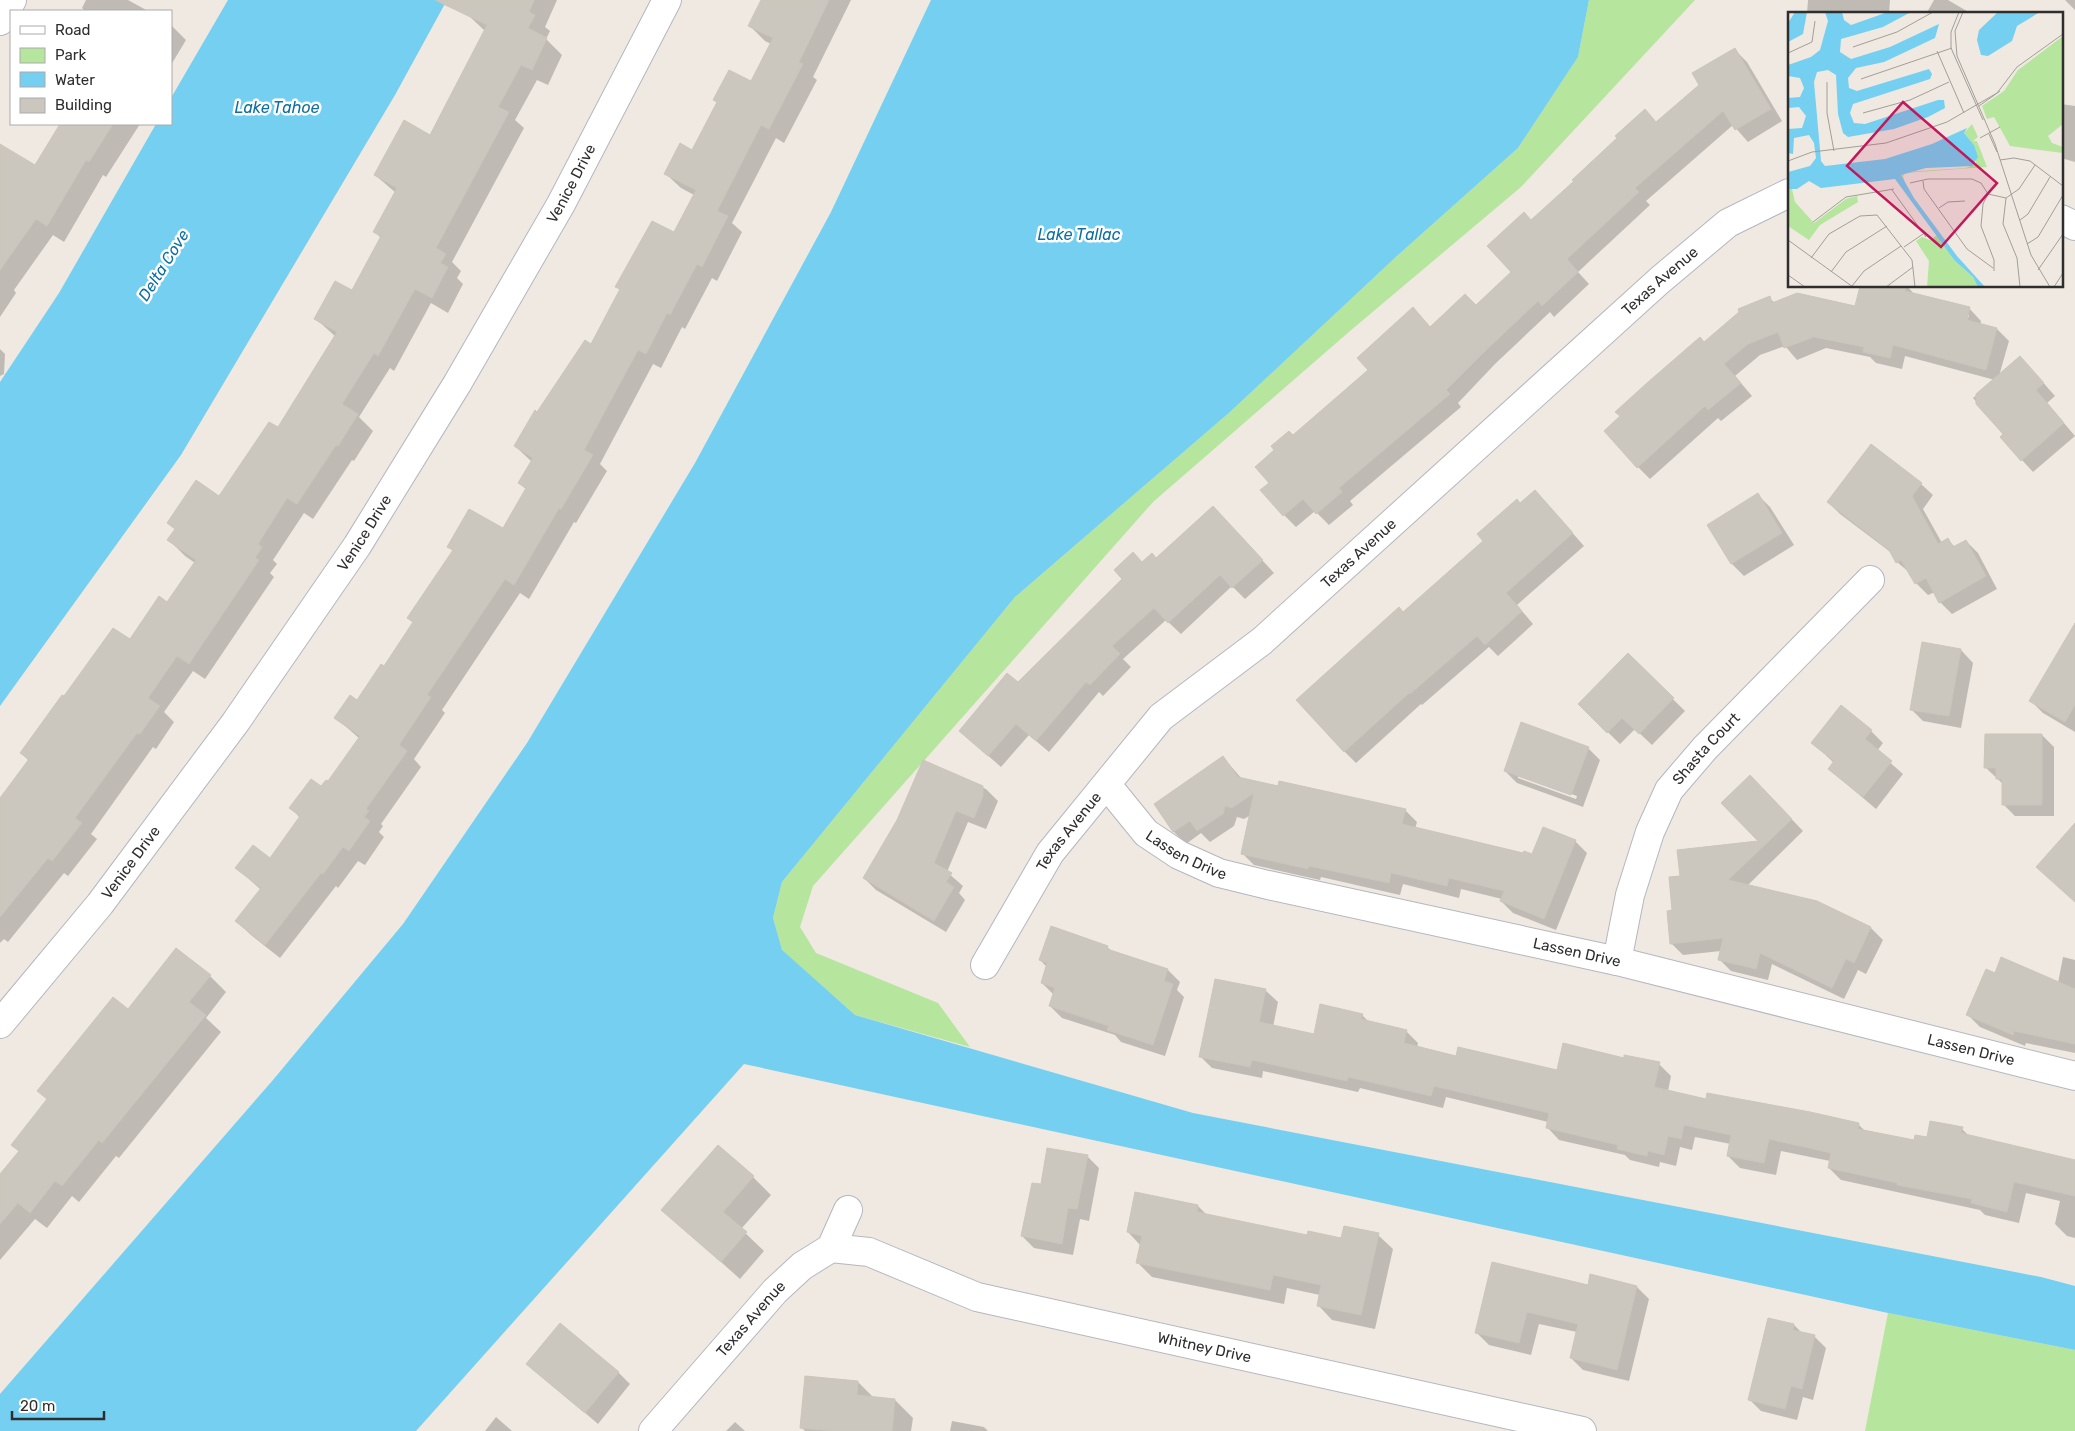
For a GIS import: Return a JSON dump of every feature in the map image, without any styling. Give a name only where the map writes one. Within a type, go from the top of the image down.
[{"type":"street","points":[[0,21],[12,0]]},
{"type":"street","name":"Venice Drive","points":[[0,1024],[100,904],[235,723],[357,546],[457,384],[561,204],[667,0]]},
{"type":"street","name":"Texas Avenue","points":[[985,964],[1050,853],[1161,717],[1262,641],[1660,280],[1728,222],[1780,195],[1788,193]]},
{"type":"street","points":[[2062,220],[2075,226]]},
{"type":"street","name":"Shasta Court","points":[[1617,961],[1630,895],[1650,832],[1669,790],[1705,748],[1870,580]]},
{"type":"street","name":"Lassen Drive","points":[[1107,785],[1146,833],[1179,855],[1219,873],[1617,961],[2075,1076]]},
{"type":"street","points":[[831,1248],[848,1210]]},
{"type":"street","name":"Texas Avenue","points":[[653,1431],[775,1290],[802,1266],[831,1248]]},
{"type":"street","name":"Whitney Drive","points":[[831,1248],[869,1252],[977,1297],[1582,1431]]},
{"type":"green space","points":[[1589,0],[1695,0],[1521,187],[1350,331],[1153,502],[813,886],[800,927],[816,953],[938,1003],[970,1047],[855,1015],[782,951],[773,918],[782,882],[1015,597],[1230,412],[1397,256],[1518,148],[1578,57]]},
{"type":"green space","points":[[1888,1313],[2075,1350],[2075,1431],[1865,1431]]},
{"type":"water","name":"Lake Tahoe","points":[[228,0],[447,0],[395,95],[181,455],[0,706],[0,382],[59,293],[155,125],[172,125],[172,96]]},
{"type":"water","name":"Lake Tallac","points":[[931,0],[1589,0],[1578,57],[1518,148],[1397,256],[1230,412],[1015,597],[782,882],[773,918],[782,950],[855,1015],[1193,1113],[2041,1277],[2075,1286],[2075,1350],[1888,1313],[744,1064],[416,1431],[0,1431],[0,1394],[273,1080],[403,924],[527,743],[695,463],[831,212]]},
{"type":"building","points":[[435,0],[534,0],[529,12],[535,15],[528,28],[547,38],[532,70],[521,65],[498,107],[509,112],[436,248],[446,254],[440,263],[448,267],[432,298],[415,289],[378,356],[374,353],[342,404],[358,414],[338,446],[336,445],[297,504],[287,498],[258,544],[262,547],[255,558],[259,560],[189,664],[177,656],[148,698],[160,706],[140,734],[137,733],[75,818],[82,823],[52,861],[48,858],[0,917],[0,798],[29,759],[20,753],[113,628],[130,639],[159,596],[167,602],[196,560],[167,540],[175,529],[167,523],[196,480],[219,496],[269,422],[278,427],[337,332],[314,319],[335,281],[352,290],[381,236],[373,232],[397,188],[374,175],[404,120],[430,135],[487,25]]},
{"type":"building","points":[[761,0],[829,0],[799,62],[803,64],[769,129],[761,125],[717,211],[728,216],[702,267],[697,264],[670,315],[667,313],[646,354],[638,350],[584,450],[593,455],[561,509],[559,508],[514,585],[505,579],[427,695],[431,697],[399,745],[407,751],[366,809],[369,811],[364,817],[370,821],[349,851],[343,847],[265,945],[235,921],[261,888],[235,868],[253,845],[270,858],[300,816],[289,808],[311,779],[321,786],[326,780],[328,781],[360,736],[334,718],[350,695],[357,700],[381,664],[384,666],[413,622],[407,618],[453,550],[447,547],[469,509],[503,528],[526,488],[518,483],[533,458],[514,446],[535,410],[537,412],[585,340],[591,344],[620,289],[615,287],[652,221],[674,232],[696,190],[664,174],[680,143],[692,150],[717,102],[713,100],[729,70],[751,81],[773,38],[748,26]]},
{"type":"building","points":[[1735,48],[1771,109],[1735,130],[1723,111],[1635,188],[1639,192],[1567,259],[1578,272],[1542,306],[1538,301],[1483,353],[1446,390],[1450,394],[1339,488],[1342,492],[1316,514],[1303,499],[1283,516],[1260,490],[1269,483],[1255,467],[1274,450],[1271,446],[1289,431],[1293,435],[1368,370],[1357,358],[1413,307],[1430,327],[1465,294],[1476,305],[1511,272],[1487,246],[1524,212],[1531,220],[1574,181],[1572,180],[1617,138],[1615,136],[1645,109],[1656,122],[1699,85],[1692,73]]},
{"type":"building","points":[[59,125],[112,125],[89,162],[86,160],[47,226],[36,219],[0,270],[0,144],[35,165]]},
{"type":"building","points":[[1860,288],[1906,288],[1905,291],[1970,307],[1967,320],[1997,328],[1986,370],[1893,345],[1890,358],[1863,352],[1864,347],[1814,337],[1784,348],[1778,332],[1748,344],[1724,364],[1741,383],[1708,410],[1705,406],[1637,468],[1604,431],[1620,416],[1615,412],[1700,337],[1704,342],[1739,312],[1738,309],[1770,296],[1772,303],[1797,293],[1855,306]]},
{"type":"building","points":[[2020,356],[2044,383],[2036,390],[2064,423],[2021,461],[2000,437],[2003,434],[1976,404],[1976,394]]},
{"type":"building","points":[[1871,444],[1922,483],[1912,496],[1938,544],[1948,538],[1953,547],[1966,540],[1986,576],[1939,603],[1926,578],[1915,584],[1901,560],[1896,563],[1889,550],[1827,502]]},
{"type":"building","points":[[1535,490],[1573,533],[1506,593],[1522,611],[1485,645],[1477,636],[1409,693],[1344,752],[1296,700],[1399,607],[1403,612],[1483,541],[1477,534],[1517,499],[1520,503]]},
{"type":"building","points":[[1758,493],[1782,533],[1731,564],[1707,525]]},
{"type":"building","points":[[1213,506],[1263,560],[1232,588],[1220,575],[1168,623],[1154,608],[1112,646],[1120,654],[1090,685],[1086,682],[1036,741],[1016,724],[988,756],[959,731],[1007,673],[1018,682],[1122,579],[1114,570],[1133,552],[1142,562],[1152,553],[1156,558]]},
{"type":"building","points":[[2075,623],[2075,705],[2065,722],[2029,701]]},
{"type":"building","points":[[1922,642],[1961,649],[1949,716],[1910,710]]},
{"type":"building","points":[[1628,653],[1674,698],[1639,734],[1622,718],[1607,733],[1578,704]]},
{"type":"building","points":[[1841,705],[1872,730],[1865,739],[1892,761],[1863,797],[1828,769],[1834,761],[1811,743]]},
{"type":"building","points":[[1521,722],[1589,747],[1571,795],[1504,771]]},
{"type":"building","points":[[1985,734],[2042,734],[2042,805],[2002,805],[2002,779],[1996,779],[1996,768],[1984,768]]},
{"type":"building","points":[[1223,756],[1238,777],[1278,786],[1279,781],[1406,809],[1402,824],[1523,853],[1524,851],[1532,854],[1543,827],[1576,840],[1544,919],[1500,901],[1504,891],[1449,878],[1447,886],[1391,873],[1389,883],[1309,866],[1308,869],[1241,854],[1254,793],[1232,808],[1225,806],[1223,814],[1197,831],[1190,821],[1173,832],[1154,804]]},
{"type":"building","points":[[923,760],[983,786],[983,796],[974,818],[956,811],[934,863],[952,873],[946,882],[954,887],[934,921],[863,878],[897,820]]},
{"type":"building","points":[[1750,775],[1792,819],[1728,880],[1817,901],[1871,927],[1854,963],[1846,959],[1832,988],[1760,953],[1756,969],[1718,960],[1723,938],[1670,944],[1667,911],[1672,910],[1669,877],[1680,876],[1677,850],[1758,841],[1721,803]]},
{"type":"building","points":[[2075,823],[2075,902],[2036,867]]},
{"type":"building","points":[[1051,926],[1108,946],[1107,949],[1168,969],[1164,981],[1173,984],[1153,1045],[1107,1030],[1109,1026],[1049,1006],[1055,988],[1041,983],[1047,963],[1039,960]]},
{"type":"building","points":[[176,948],[211,975],[189,1002],[206,1015],[102,1143],[99,1140],[62,1186],[55,1181],[30,1213],[18,1203],[0,1224],[0,1174],[19,1151],[11,1145],[47,1099],[37,1091],[113,997],[128,1009]]},
{"type":"building","points":[[2001,957],[2075,989],[2075,1044],[2014,1031],[2013,1035],[1966,1015],[1986,969],[1995,973]]},
{"type":"building","points":[[1215,979],[1266,989],[1259,1022],[1314,1034],[1320,1004],[1363,1014],[1361,1019],[1407,1030],[1404,1043],[1456,1056],[1458,1047],[1557,1070],[1563,1043],[1624,1058],[1624,1055],[1660,1062],[1654,1087],[1706,1099],[1707,1093],[1810,1112],[1859,1123],[1858,1129],[1914,1140],[1915,1135],[1927,1137],[1930,1121],[1963,1127],[1961,1133],[2075,1160],[2075,1196],[2014,1182],[2007,1212],[1971,1203],[1972,1199],[1897,1185],[1897,1183],[1828,1168],[1831,1153],[1769,1139],[1764,1163],[1727,1156],[1731,1135],[1684,1125],[1681,1139],[1668,1136],[1664,1155],[1648,1151],[1647,1156],[1617,1149],[1618,1145],[1546,1128],[1549,1113],[1434,1086],[1431,1096],[1348,1077],[1347,1081],[1252,1060],[1250,1067],[1199,1057]]},
{"type":"building","points":[[718,1145],[754,1176],[723,1212],[747,1232],[721,1262],[661,1210]]},
{"type":"building","points":[[1047,1148],[1088,1155],[1077,1209],[1068,1208],[1062,1244],[1021,1236],[1032,1183],[1041,1184]]},
{"type":"building","points":[[1135,1192],[1198,1205],[1197,1212],[1307,1235],[1308,1231],[1341,1238],[1344,1226],[1379,1233],[1361,1315],[1317,1306],[1321,1285],[1273,1275],[1270,1290],[1136,1263],[1142,1236],[1127,1232]]},
{"type":"building","points":[[1492,1262],[1588,1285],[1590,1274],[1637,1286],[1617,1370],[1570,1358],[1578,1324],[1527,1312],[1519,1343],[1475,1333]]},
{"type":"building","points":[[1768,1318],[1794,1324],[1793,1330],[1815,1335],[1802,1389],[1791,1386],[1785,1409],[1748,1400]]},
{"type":"building","points":[[560,1323],[619,1372],[585,1413],[526,1364]]},
{"type":"building","points":[[805,1376],[858,1381],[857,1395],[895,1399],[892,1431],[836,1431],[800,1428]]},
{"type":"water label","name":"Delta Cove","points":[[163,265]]}]
